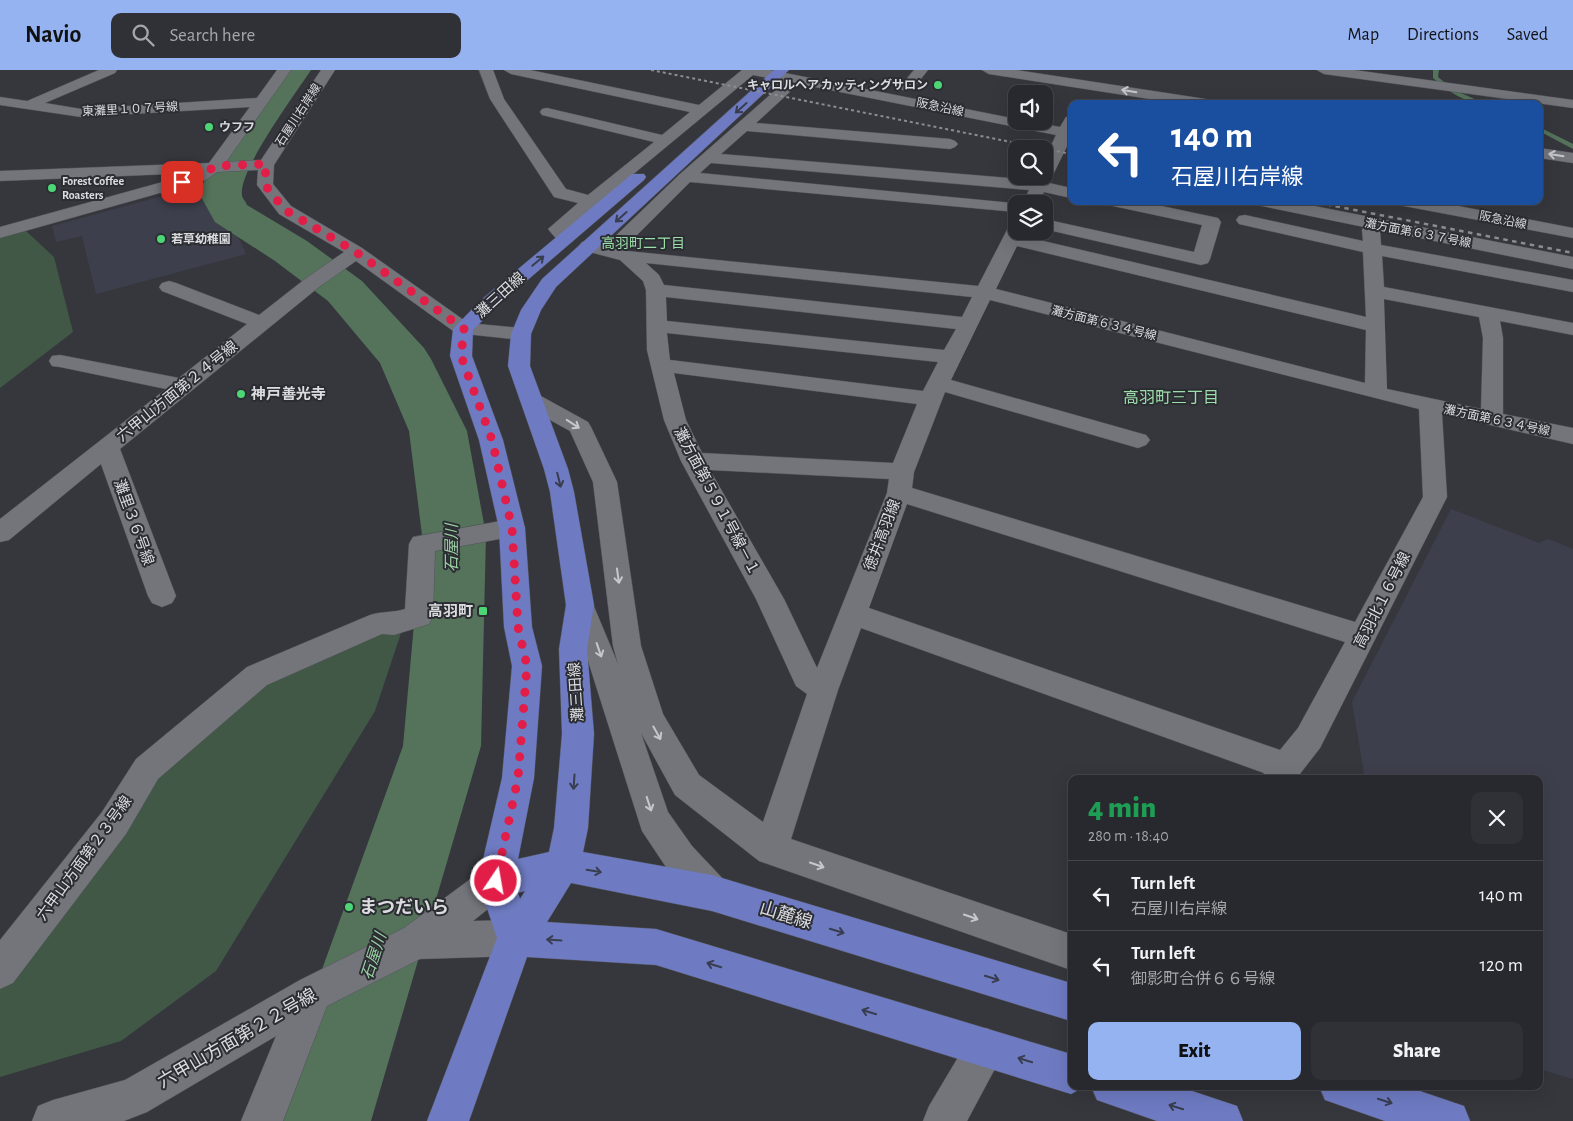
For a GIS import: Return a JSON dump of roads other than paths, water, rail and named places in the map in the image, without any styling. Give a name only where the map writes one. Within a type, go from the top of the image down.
[{"type":"main road","name":"灘三田線","points":[[496,881],[518,778],[527,666],[518,627],[508,529],[492,440],[461,356],[464,329],[488,304],[679,142],[754,70]]},
{"type":"main road","name":"灘三田線","points":[[448,1121],[515,938],[563,865],[571,828],[578,734],[573,649],[580,605],[562,492],[556,469],[519,366],[521,334],[530,310],[549,283],[609,251],[780,72]]},
{"type":"main road","name":"山麓線","points":[[496,881],[563,865],[712,893],[1068,1001]]},
{"type":"main road","points":[[496,881],[515,938],[656,947],[1068,1073]]},
{"type":"main road","points":[[1124,1090],[1222,1121]]},
{"type":"main road","points":[[1351,1090],[1448,1121]]},
{"type":"street","points":[[29,105],[110,70]]},
{"type":"street","points":[[0,233],[200,177],[215,166],[284,70]]},
{"type":"street","name":"石屋川右岸線","points":[[266,164],[328,70]]},
{"type":"street","points":[[486,70],[497,99],[560,193],[591,201]]},
{"type":"street","points":[[511,70],[701,110]]},
{"type":"street","points":[[566,238],[557,229],[701,110],[754,70]]},
{"type":"street","name":"阪急沿線","points":[[754,70],[780,72],[1068,129]]},
{"type":"street","points":[[907,86],[921,70]]},
{"type":"street","points":[[989,70],[1086,91],[1173,100]]},
{"type":"street","points":[[1086,91],[1098,70]]},
{"type":"street","points":[[1324,70],[1573,104]]},
{"type":"street","points":[[780,72],[787,87],[741,126],[609,251],[652,279],[656,290],[967,324]]},
{"type":"street","name":"東灘里１０７号線","points":[[0,101],[81,112],[261,102]]},
{"type":"street","points":[[547,112],[666,140]]},
{"type":"street","points":[[741,126],[950,144]]},
{"type":"street","points":[[1035,195],[1068,131]]},
{"type":"street","points":[[1543,154],[1573,158]]},
{"type":"street","points":[[707,158],[1040,186],[1068,192]]},
{"type":"street","points":[[1054,159],[1068,161]]},
{"type":"street","points":[[0,176],[266,164],[265,185],[285,210],[356,252],[464,329],[521,334]]},
{"type":"street","points":[[686,177],[1008,207]]},
{"type":"street","points":[[1053,226],[1201,259],[1212,222],[1132,205]]},
{"type":"street","name":"灘方面第６３７号線","points":[[1281,205],[1573,263]]},
{"type":"street","name":"阪急沿線","points":[[1425,205],[1573,233]]},
{"type":"street","points":[[1245,220],[1373,249],[1573,286]]},
{"type":"street","points":[[1371,224],[1375,292],[1376,393]]},
{"type":"street","name":"徳井高羽線","points":[[771,849],[823,690],[934,391],[1011,240]]},
{"type":"street","points":[[1034,240],[1376,326]]},
{"type":"street","name":"灘方面第６３４号線","points":[[609,251],[984,292],[1376,393],[1573,436]]},
{"type":"street","name":"六甲山方面第２４号線","points":[[0,533],[312,283],[356,252]]},
{"type":"street","points":[[169,287],[262,323]]},
{"type":"street","name":"灘方面第５９１号線－１","points":[[656,290],[656,350],[675,420],[693,461],[770,599],[806,677],[823,690]]},
{"type":"street","points":[[1375,292],[1573,329]]},
{"type":"street","points":[[1488,313],[1493,338],[1492,419]]},
{"type":"street","points":[[657,326],[950,358]]},
{"type":"street","points":[[60,361],[184,386]]},
{"type":"street","points":[[661,366],[934,391],[1138,440]]},
{"type":"street","points":[[531,400],[580,427],[605,482],[627,646],[649,718],[687,785],[771,849],[1068,951]]},
{"type":"street","name":"高羽北１６号線","points":[[1282,773],[1309,738],[1435,497],[1430,406]]},
{"type":"street","name":"灘里３６号線","points":[[107,447],[162,596]]},
{"type":"street","points":[[693,461],[900,482],[1363,636]]},
{"type":"street","points":[[0,508],[38,502]]},
{"type":"street","name":"六甲山方面第２３号線","points":[[0,970],[114,823],[147,769],[172,746],[258,676],[380,623],[394,624],[419,616],[422,544],[508,529]]},
{"type":"street","points":[[580,605],[597,645],[654,820],[680,858],[712,893]]},
{"type":"street","points":[[852,613],[1282,773]]},
{"type":"street","points":[[417,941],[496,881]]},
{"type":"street","points":[[417,941],[515,938]]},
{"type":"street","name":"六甲山方面第２２号線","points":[[53,1121],[133,1098],[313,993],[417,941]]},
{"type":"street","points":[[262,1121],[313,993]]},
{"type":"street","points":[[944,1121],[986,1048]]},
{"type":"waterway","name":"石屋川","points":[[294,70],[237,154],[224,179],[221,195],[230,213],[291,251],[345,291],[405,359],[438,431],[454,535],[442,746],[319,1121]]},
{"type":"waterway","points":[[1436,70],[1435,77],[1452,91],[1473,100]]},
{"type":"waterway","points":[[1543,131],[1573,147]]},
{"type":"railway","points":[[651,70],[1068,153]]},
{"type":"railway","points":[[1329,205],[1573,253]]},
{"type":"place","name":"キャロルヘア カッティングサロン","points":[[938,85]]},
{"type":"place","name":"ウフフ","points":[[209,127]]},
{"type":"place","name":"Forest Coffee Roasters","points":[[52,188]]},
{"type":"place","name":"若草幼稚園","points":[[161,239]]},
{"type":"place","name":"神戸善光寺","points":[[241,394]]},
{"type":"place","name":"高羽町","points":[[483,611]]},
{"type":"place","name":"まつだいら","points":[[349,907]]},
{"type":"district","name":"高羽町二丁目","points":[[643,243]]},
{"type":"district","name":"高羽町三丁目","points":[[1171,397]]}]
